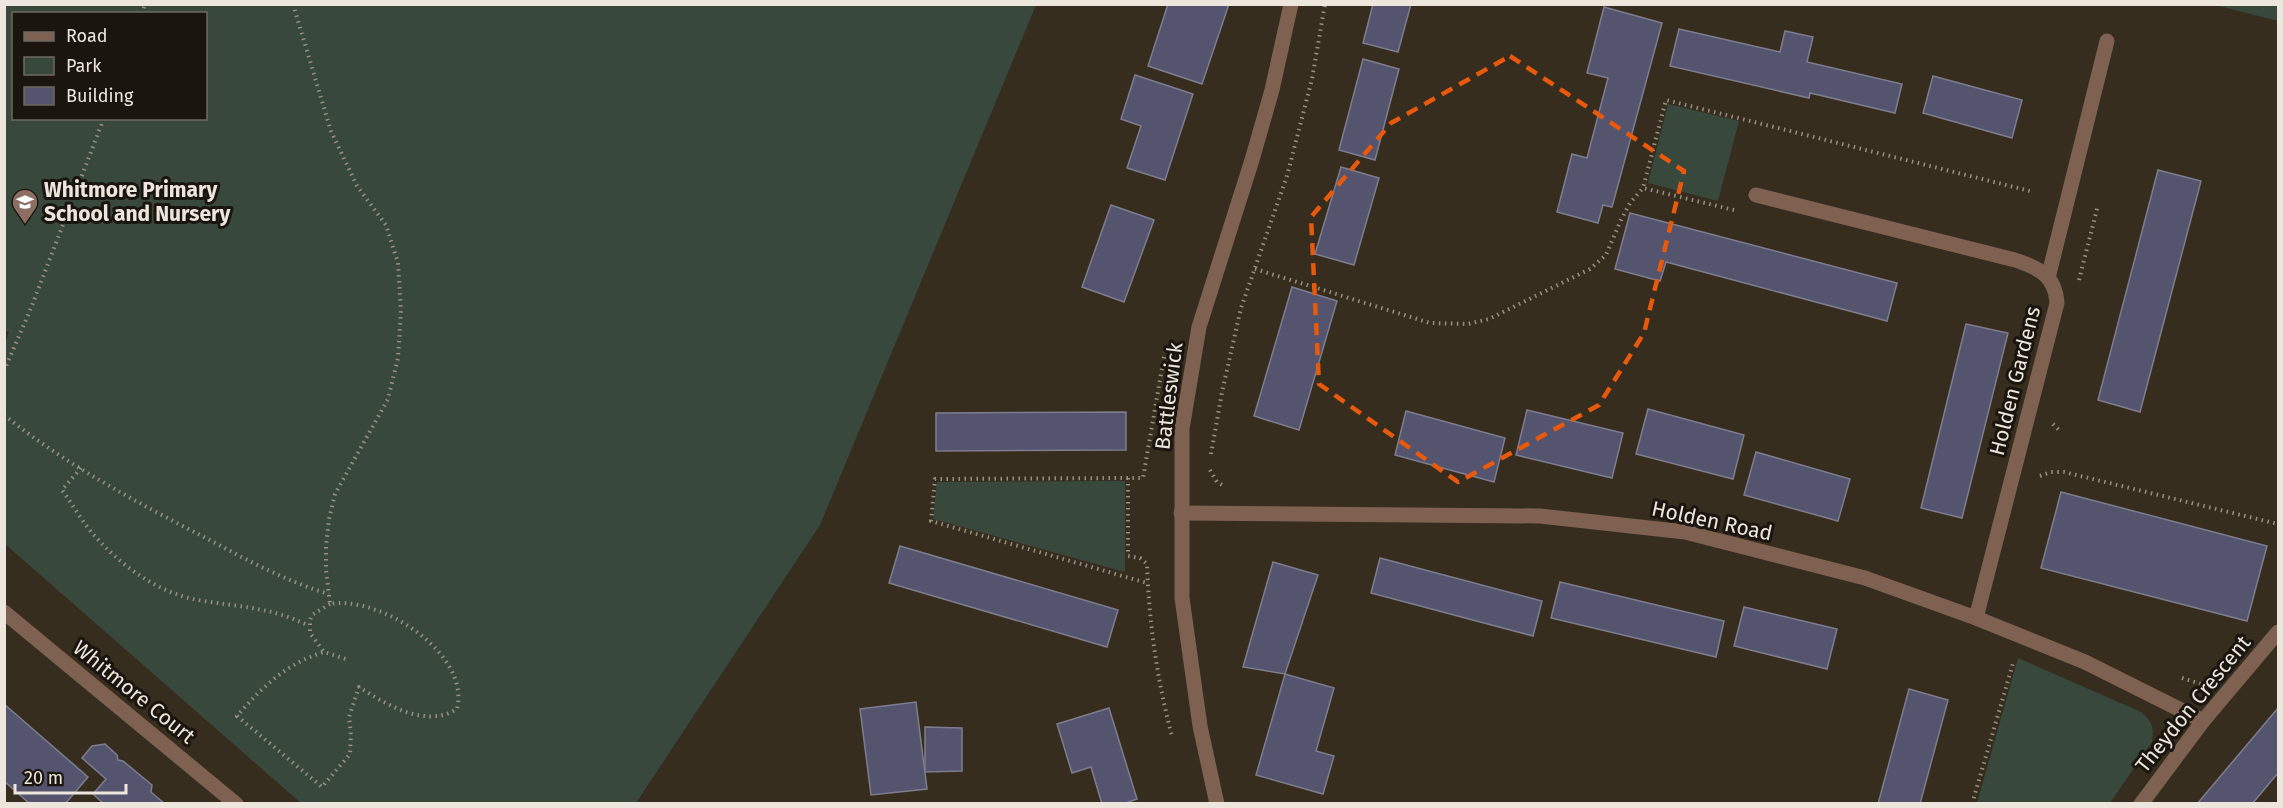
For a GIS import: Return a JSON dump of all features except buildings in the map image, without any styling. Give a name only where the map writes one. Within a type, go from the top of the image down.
[{"type":"street","name":"Battleswick","points":[[1217,804],[1200,726],[1183,609],[1182,429],[1199,327],[1272,90],[1291,4]]},
{"type":"street","points":[[1756,195],[2015,260],[2035,267],[2048,278],[2107,41]]},
{"type":"street","name":"Holden Gardens","points":[[1976,618],[2057,303],[2056,290],[2048,278]]},
{"type":"street","name":"Holden Road","points":[[1181,513],[1540,516],[1685,532],[1865,578],[1976,618],[2085,662],[2203,722]]},
{"type":"street","name":"Whitmore Court","points":[[4,612],[236,804]]},
{"type":"street","name":"Theydon Crescent","points":[[2141,804],[2203,722],[2278,632]]},
{"type":"path","points":[[293,4],[331,131],[357,186],[386,225],[398,263],[400,311],[398,358],[388,399],[335,494],[326,546],[330,604]]},
{"type":"path","points":[[1230,489],[1217,482],[1210,472],[1211,453],[1222,392],[1241,308],[1287,176],[1312,79],[1325,4]]},
{"type":"path","points":[[1255,269],[1430,323],[1468,324],[1489,319],[1590,269],[1606,255],[1630,203],[1643,188],[1666,100],[2034,192]]},
{"type":"path","points":[[4,371],[31,308],[103,120]]},
{"type":"path","points":[[1643,188],[1736,211]]},
{"type":"path","points":[[4,416],[81,468],[157,513],[264,569],[303,586],[329,594]]},
{"type":"path","points":[[81,468],[62,490],[93,535],[118,560],[151,583],[195,600],[268,610],[309,626]]},
{"type":"path","points":[[2039,476],[2051,472],[2064,472],[2278,524]]},
{"type":"path","points":[[1128,478],[935,479],[931,521],[1147,583]]},
{"type":"path","points":[[324,652],[293,664],[253,697],[237,716],[322,787],[350,754],[349,717],[359,687],[388,705],[407,712],[436,715],[447,714],[456,709],[457,688],[447,662],[422,635],[366,607],[339,602],[330,604],[312,615],[309,626],[313,639],[324,652],[349,660]]},
{"type":"path","points":[[1972,804],[2017,651]]},
{"type":"path","points":[[2171,674],[2206,684]]},
{"type":"highlighted area","points":[[1510,56],[1684,171],[1644,333],[1599,405],[1458,482],[1319,384],[1311,217],[1391,123]]},
{"type":"green space","points":[[5,4],[1036,4],[820,525],[636,803],[302,804],[5,544],[4,345],[9,332],[4,330]]},
{"type":"green space","points":[[2215,5],[2278,5],[2278,21]]},
{"type":"green space","points":[[1668,104],[1739,121],[1718,201],[1648,183]]},
{"type":"green space","points":[[1125,481],[1125,572],[933,519],[937,482]]},
{"type":"green space","points":[[2018,658],[2141,712],[2150,721],[2153,732],[2152,742],[2110,803],[1977,803]]},
{"type":"place","name":"Whitmore Primary School and Nursery","points":[[25,225]]}]
